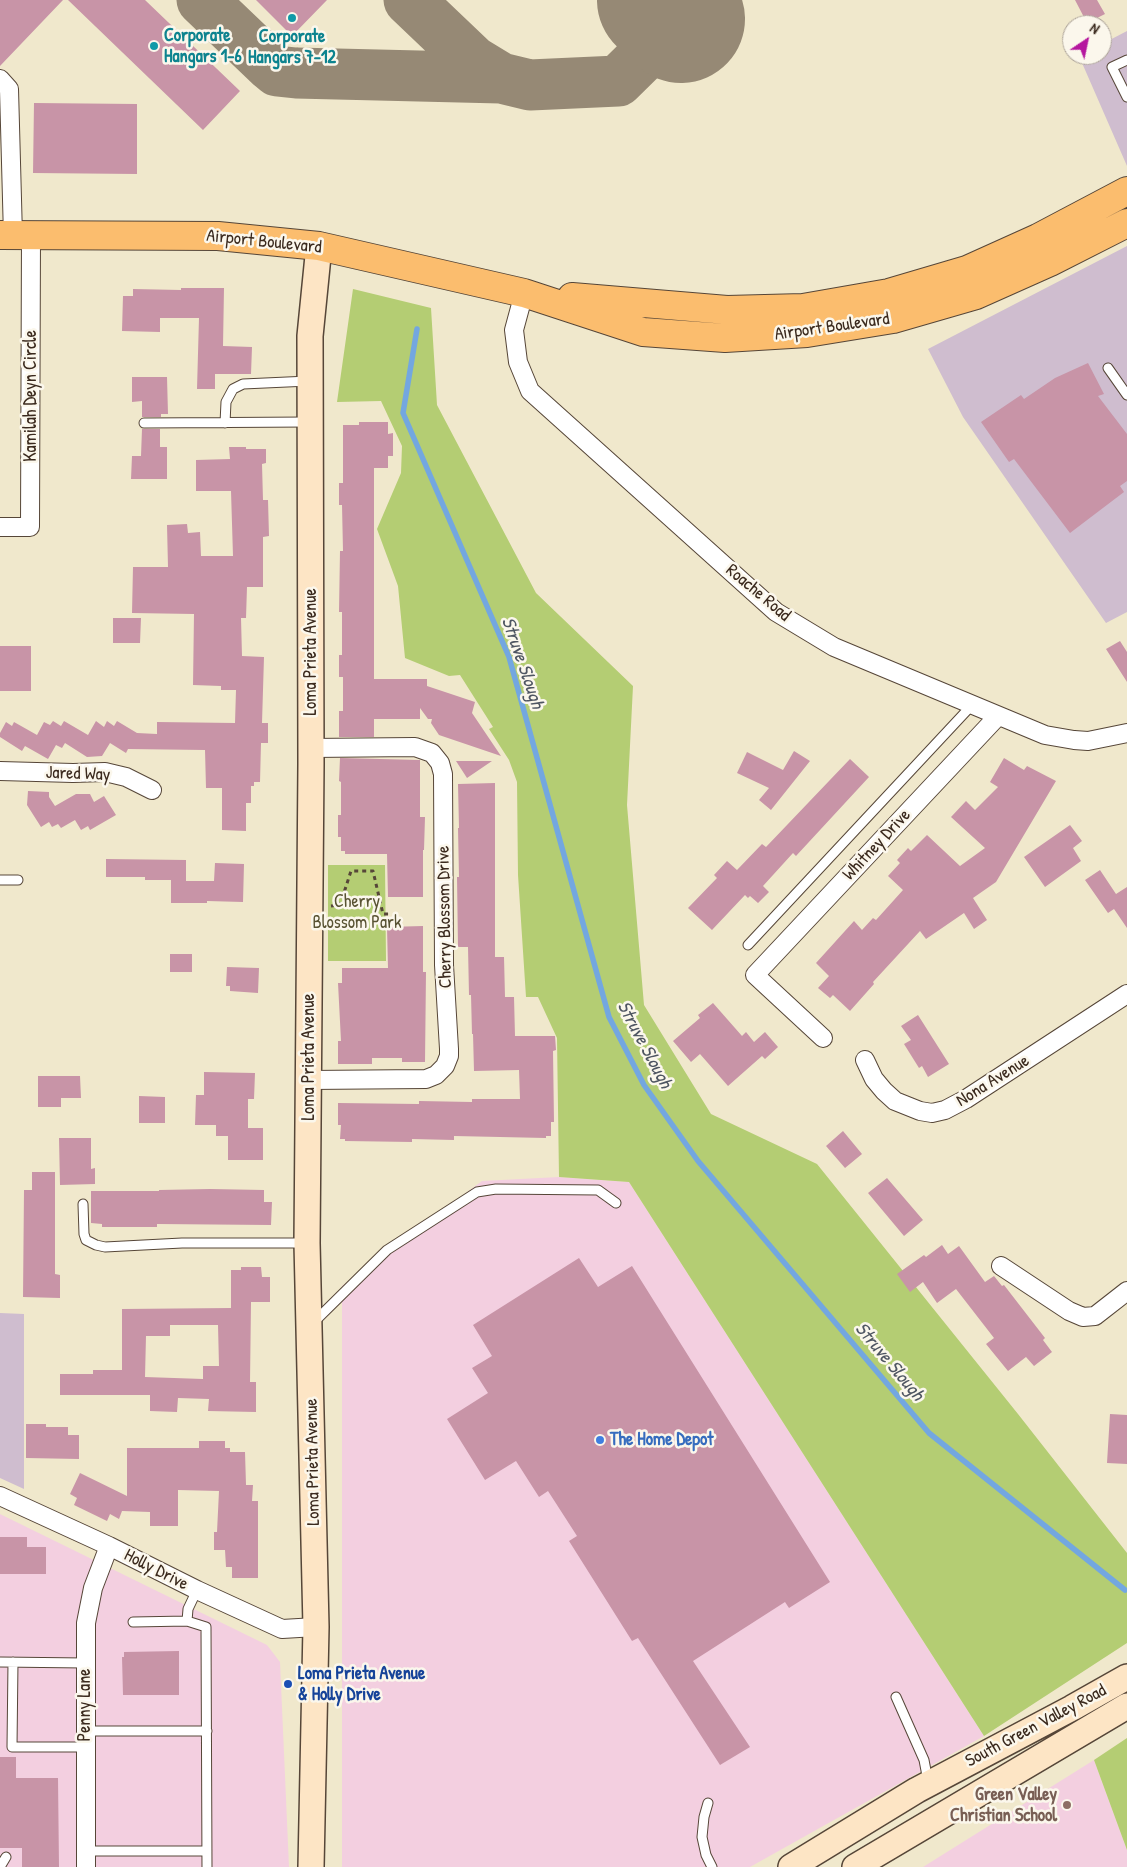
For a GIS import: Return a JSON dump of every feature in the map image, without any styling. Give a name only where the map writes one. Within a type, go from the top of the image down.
[{"type":"main road","name":"Airport Boulevard","points":[[524,293],[727,310],[803,308],[889,293],[967,270],[1038,238],[1127,192]]},
{"type":"main road","name":"Airport Boulevard","points":[[15,236],[218,236],[318,246],[524,293],[643,332],[725,338],[808,333],[893,319],[976,295],[1050,262],[1127,223]]},
{"type":"street","points":[[0,79],[9,89],[15,236]]},
{"type":"street","name":"Kamilah Deyn Circle","points":[[0,527],[30,527],[15,236]]},
{"type":"street","name":"Loma Prieta Avenue","points":[[311,1867],[316,1627],[307,1243],[311,748],[310,336],[318,246]]},
{"type":"street","name":"Roache Road","points":[[524,293],[514,330],[518,362],[530,390],[776,612],[834,646],[1045,735],[1074,740],[1097,740],[1127,733]]},
{"type":"street","name":"Whitney Drive","points":[[824,1038],[755,975],[998,716]]},
{"type":"street","name":"Cherry Blossom Drive","points":[[309,1080],[426,1079],[436,1075],[445,1066],[449,1056],[444,965],[443,774],[440,763],[432,753],[415,747],[311,748]]},
{"type":"street","name":"Jared Way","points":[[0,772],[73,774],[105,772],[126,777],[152,790]]},
{"type":"street","name":"Nona Avenue","points":[[865,1060],[874,1079],[895,1101],[920,1111],[932,1113],[945,1110],[966,1099],[1127,994]]},
{"type":"street","points":[[1001,1266],[1069,1311],[1083,1317],[1095,1316],[1127,1291]]},
{"type":"street","name":"Holly Drive","points":[[0,1496],[282,1629],[316,1627]]},
{"type":"street","name":"Penny Lane","points":[[86,1859],[85,1663],[87,1610],[109,1546]]},
{"type":"street","name":"South Green Valley Road","points":[[791,1867],[928,1784],[1127,1677]]},
{"type":"street","name":"South Green Valley Road","points":[[855,1867],[1127,1706]]},
{"type":"lane","points":[[1127,60],[1112,67],[1127,97]]},
{"type":"lane","points":[[1108,368],[1127,395]]},
{"type":"lane","points":[[225,422],[226,402],[233,389],[243,384],[310,381]]},
{"type":"lane","points":[[144,423],[310,422]]},
{"type":"lane","points":[[748,944],[972,705]]},
{"type":"lane","points":[[0,880],[18,880]]},
{"type":"lane","points":[[310,1326],[387,1250],[477,1192],[496,1189],[598,1190],[616,1203]]},
{"type":"lane","points":[[83,1204],[86,1240],[105,1247],[182,1243],[307,1243]]},
{"type":"lane","points":[[187,1621],[188,1609],[196,1590]]},
{"type":"lane","points":[[133,1622],[187,1621],[206,1627],[207,1867]]},
{"type":"lane","points":[[0,1662],[85,1663]]},
{"type":"lane","points":[[13,1662],[12,1747],[85,1739],[206,1731]]},
{"type":"lane","points":[[896,1698],[924,1760],[928,1784]]},
{"type":"lane","points":[[708,1803],[704,1816],[702,1837],[706,1854],[712,1867]]},
{"type":"lane","points":[[86,1859],[207,1850]]},
{"type":"lane","points":[[0,1867],[6,1857]]},
{"type":"path","points":[[328,906],[340,905],[351,871],[374,871],[383,914],[389,914]]},
{"type":"shaded area","points":[[1127,31],[1127,166],[1083,65],[1112,65],[1112,39]]},
{"type":"shaded area","points":[[1127,246],[1127,612],[1106,623],[963,417],[928,349]]},
{"type":"shaded area","points":[[559,1177],[629,1182],[984,1736],[750,1867],[342,1867],[342,1286],[482,1181]]},
{"type":"shaded area","points":[[0,1313],[24,1314],[24,1489],[0,1478]]},
{"type":"shaded area","points":[[0,1514],[267,1645],[280,1662],[289,1867],[0,1867]]},
{"type":"shaded area","name":"Green Valley Christian School","points":[[1094,1760],[1127,1850],[1127,1867],[923,1867]]},
{"type":"green space","points":[[353,289],[431,308],[437,405],[536,593],[633,686],[627,805],[644,1005],[711,1114],[817,1164],[1127,1553],[1127,1643],[984,1736],[629,1182],[559,1177],[557,1038],[538,997],[526,997],[518,875],[517,782],[509,760],[489,729],[493,727],[460,675],[449,676],[405,658],[398,586],[377,529],[401,473],[402,446],[381,401],[337,402]]},
{"type":"green space","name":"Cherry Blossom Park","points":[[328,865],[385,865],[386,961],[328,961]]},
{"type":"green space","points":[[1127,1738],[1127,1850],[1094,1760]]},
{"type":"building","points":[[0,0],[63,0],[0,66]]},
{"type":"building","name":"Corporate Hangars 1-6","points":[[68,0],[145,0],[240,91],[203,130]]},
{"type":"building","name":"Corporate Hangars 7-12","points":[[256,0],[327,0],[292,36]]},
{"type":"building","points":[[1075,0],[1097,0],[1105,14],[1103,15],[1083,15]]},
{"type":"building","points":[[34,103],[137,104],[137,174],[33,173]]},
{"type":"building","points":[[181,288],[224,288],[223,346],[252,347],[251,374],[215,374],[215,389],[197,389],[199,318],[160,318],[160,332],[122,331],[123,296],[133,296],[133,289],[181,290]]},
{"type":"building","points":[[1088,363],[1104,394],[1098,396],[1127,434],[1127,481],[1120,486],[1124,492],[1070,533],[1014,459],[1009,462],[981,422],[1021,395],[1024,399],[1055,378]]},
{"type":"building","points":[[132,377],[167,377],[168,414],[161,414],[161,417],[142,417],[142,401],[132,402]]},
{"type":"building","points":[[359,422],[388,422],[388,434],[393,433],[393,456],[388,456],[388,468],[374,468],[374,679],[427,679],[427,686],[475,702],[472,713],[501,756],[439,735],[431,723],[432,719],[428,719],[420,708],[420,719],[374,719],[374,737],[339,737],[339,711],[343,711],[343,677],[339,677],[339,655],[342,655],[342,612],[339,612],[340,551],[343,551],[342,505],[339,505],[339,483],[343,483],[343,425],[359,425]]},
{"type":"building","points":[[142,429],[160,429],[160,447],[167,447],[167,479],[131,479],[132,456],[141,456]]},
{"type":"building","points":[[229,447],[266,449],[266,463],[262,464],[263,500],[268,500],[269,536],[263,537],[263,587],[247,587],[246,618],[241,618],[242,656],[264,657],[262,723],[268,723],[268,743],[261,743],[260,782],[254,782],[254,786],[251,786],[251,803],[246,803],[246,831],[222,830],[222,788],[206,788],[205,750],[128,749],[126,753],[110,743],[102,756],[87,757],[65,743],[62,748],[56,745],[48,759],[25,746],[22,751],[0,737],[6,722],[12,726],[14,722],[37,735],[44,722],[50,725],[53,721],[61,726],[64,721],[88,735],[96,721],[104,727],[107,721],[114,726],[117,721],[137,733],[157,734],[157,722],[235,723],[236,690],[221,690],[221,686],[193,685],[194,614],[132,613],[133,567],[168,567],[167,525],[187,524],[188,533],[200,532],[201,556],[233,556],[231,491],[196,491],[196,460],[230,459]]},
{"type":"building","points":[[113,618],[141,618],[140,643],[113,643]]},
{"type":"building","points":[[1120,641],[1127,652],[1127,682],[1106,649]]},
{"type":"building","points":[[0,646],[31,646],[31,691],[0,691]]},
{"type":"building","points":[[794,751],[810,761],[771,810],[759,800],[769,788],[737,773],[747,752],[783,770]]},
{"type":"building","points":[[340,758],[420,760],[420,817],[425,817],[423,897],[388,897],[387,854],[345,854],[345,851],[341,851],[341,837],[338,837],[338,815],[341,815]]},
{"type":"building","points":[[1004,758],[1024,770],[1027,766],[1056,781],[996,882],[973,898],[987,920],[974,929],[964,913],[926,939],[920,931],[873,982],[874,984],[850,1011],[833,995],[830,998],[818,988],[829,976],[816,963],[854,921],[862,930],[873,918],[876,920],[903,890],[888,876],[900,863],[897,860],[908,848],[911,851],[927,835],[960,866],[985,848],[951,817],[966,801],[975,810],[998,787],[990,782]]},
{"type":"building","points":[[850,759],[869,777],[796,856],[793,853],[763,886],[769,892],[758,903],[750,896],[748,898],[745,895],[712,930],[688,908],[717,878],[714,875],[727,861],[737,870],[762,844],[766,847]]},
{"type":"building","points":[[456,761],[492,761],[467,778]]},
{"type":"building","points":[[495,783],[495,957],[504,957],[505,997],[514,997],[515,1036],[555,1036],[556,1050],[553,1051],[554,1122],[551,1122],[551,1136],[546,1136],[546,1138],[454,1136],[454,1140],[412,1139],[412,1142],[345,1141],[345,1139],[340,1139],[341,1125],[338,1125],[338,1103],[419,1104],[419,1101],[472,1102],[472,1099],[520,1099],[519,1070],[474,1071],[468,947],[458,947],[458,784]]},
{"type":"building","points":[[28,791],[49,792],[49,797],[55,806],[76,794],[90,794],[94,802],[104,796],[116,815],[90,830],[88,826],[81,830],[75,820],[61,828],[58,824],[52,827],[49,822],[41,827],[27,805]]},
{"type":"building","points":[[1070,825],[1082,841],[1073,848],[1081,861],[1045,887],[1024,857]]},
{"type":"building","points":[[106,859],[186,860],[186,881],[214,881],[215,863],[244,864],[243,902],[171,903],[171,880],[145,880],[145,877],[106,877]]},
{"type":"building","points":[[1100,870],[1116,894],[1127,887],[1127,928],[1114,909],[1108,913],[1085,880]]},
{"type":"building","points":[[423,926],[423,972],[426,972],[425,1062],[402,1062],[402,1058],[372,1058],[372,1064],[338,1064],[338,1041],[341,1041],[338,983],[342,983],[342,968],[388,968],[387,927]]},
{"type":"building","points":[[170,954],[192,954],[192,972],[170,972]]},
{"type":"building","points":[[227,967],[259,968],[258,993],[230,991],[230,986],[226,986]]},
{"type":"building","points":[[713,1003],[742,1036],[746,1032],[754,1042],[765,1032],[778,1047],[765,1059],[762,1056],[728,1086],[700,1054],[691,1062],[673,1041],[700,1018],[698,1015]]},
{"type":"building","points":[[918,1015],[949,1064],[928,1077],[922,1066],[919,1068],[904,1044],[911,1040],[901,1026]]},
{"type":"building","points":[[204,1072],[255,1073],[254,1099],[248,1099],[248,1128],[263,1128],[263,1160],[228,1160],[228,1136],[216,1136],[216,1125],[195,1125],[196,1095],[204,1095]]},
{"type":"building","points":[[38,1076],[80,1076],[81,1098],[61,1098],[61,1107],[38,1107]]},
{"type":"building","points":[[139,1096],[165,1097],[165,1123],[139,1123]]},
{"type":"building","points":[[843,1131],[862,1154],[845,1168],[826,1146]]},
{"type":"building","points":[[59,1138],[91,1138],[91,1169],[95,1168],[95,1184],[60,1185]]},
{"type":"building","points":[[32,1172],[55,1172],[55,1274],[60,1275],[60,1298],[23,1297],[24,1190],[32,1190]]},
{"type":"building","points":[[887,1178],[923,1220],[904,1236],[868,1193]]},
{"type":"building","points":[[264,1190],[264,1202],[272,1202],[271,1225],[157,1224],[157,1227],[102,1227],[102,1224],[91,1223],[91,1191]]},
{"type":"building","points":[[942,1245],[948,1254],[959,1246],[985,1282],[994,1276],[1002,1286],[1004,1285],[1045,1338],[1043,1340],[1052,1352],[1034,1366],[1026,1357],[1008,1371],[986,1344],[994,1338],[956,1289],[937,1303],[923,1282],[910,1292],[897,1274]]},
{"type":"building","name":"The Home Depot","points":[[579,1258],[598,1287],[632,1266],[830,1582],[789,1608],[785,1602],[693,1661],[750,1747],[720,1765],[638,1638],[632,1641],[569,1541],[577,1536],[548,1491],[539,1497],[516,1461],[485,1480],[447,1419],[488,1393],[472,1368],[492,1356],[473,1325]]},
{"type":"building","points":[[241,1267],[261,1267],[262,1277],[270,1277],[270,1302],[251,1302],[250,1382],[256,1382],[256,1412],[208,1411],[209,1399],[178,1398],[177,1412],[150,1411],[150,1395],[60,1395],[60,1374],[93,1374],[93,1370],[122,1370],[122,1309],[231,1308],[231,1270],[241,1270]],"holes":[[[170,1325],[218,1325],[219,1366],[203,1366],[203,1379],[145,1377],[146,1336],[170,1336]]]},
{"type":"building","points":[[1110,1414],[1127,1415],[1127,1464],[1107,1463]]},
{"type":"building","points":[[26,1424],[46,1424],[46,1427],[68,1427],[68,1435],[79,1435],[79,1459],[26,1458]]},
{"type":"building","points":[[199,1441],[225,1441],[225,1448],[230,1448],[230,1452],[245,1452],[246,1485],[253,1485],[252,1501],[258,1501],[258,1578],[232,1578],[232,1567],[226,1567],[225,1550],[214,1550],[214,1532],[217,1532],[219,1491],[178,1490],[178,1526],[150,1526],[150,1512],[122,1511],[119,1519],[110,1514],[107,1521],[74,1505],[77,1498],[70,1494],[80,1473],[127,1496],[127,1448],[199,1448]]},
{"type":"building","points":[[0,1537],[27,1537],[27,1547],[46,1547],[46,1574],[0,1574]]},
{"type":"building","points":[[179,1651],[179,1695],[123,1695],[122,1657],[124,1657],[124,1652]]},
{"type":"building","points":[[0,1757],[16,1757],[16,1778],[58,1778],[59,1867],[22,1867],[22,1848],[0,1848]]},
{"type":"waterway","name":"Struve Slough","points":[[417,329],[403,413],[509,657],[609,1017],[644,1085],[698,1161],[929,1433],[1125,1590]]},
{"type":"taxiway","points":[[202,0],[277,71],[501,78]]},
{"type":"taxiway","points":[[409,0],[473,61],[501,78],[530,85],[618,81],[681,19]]},
{"type":"runway","points":[[661,0],[681,19]]},
{"type":"place","name":"Corporate Hangars 7-12","points":[[292,18]]},
{"type":"place","name":"Corporate Hangars 1-6","points":[[154,46]]},
{"type":"place","name":"The Home Depot","points":[[600,1440]]},
{"type":"place","name":"Loma Prieta Avenue & Holly Drive","points":[[288,1684]]},
{"type":"place","name":"Green Valley Christian School","points":[[1067,1805]]}]
